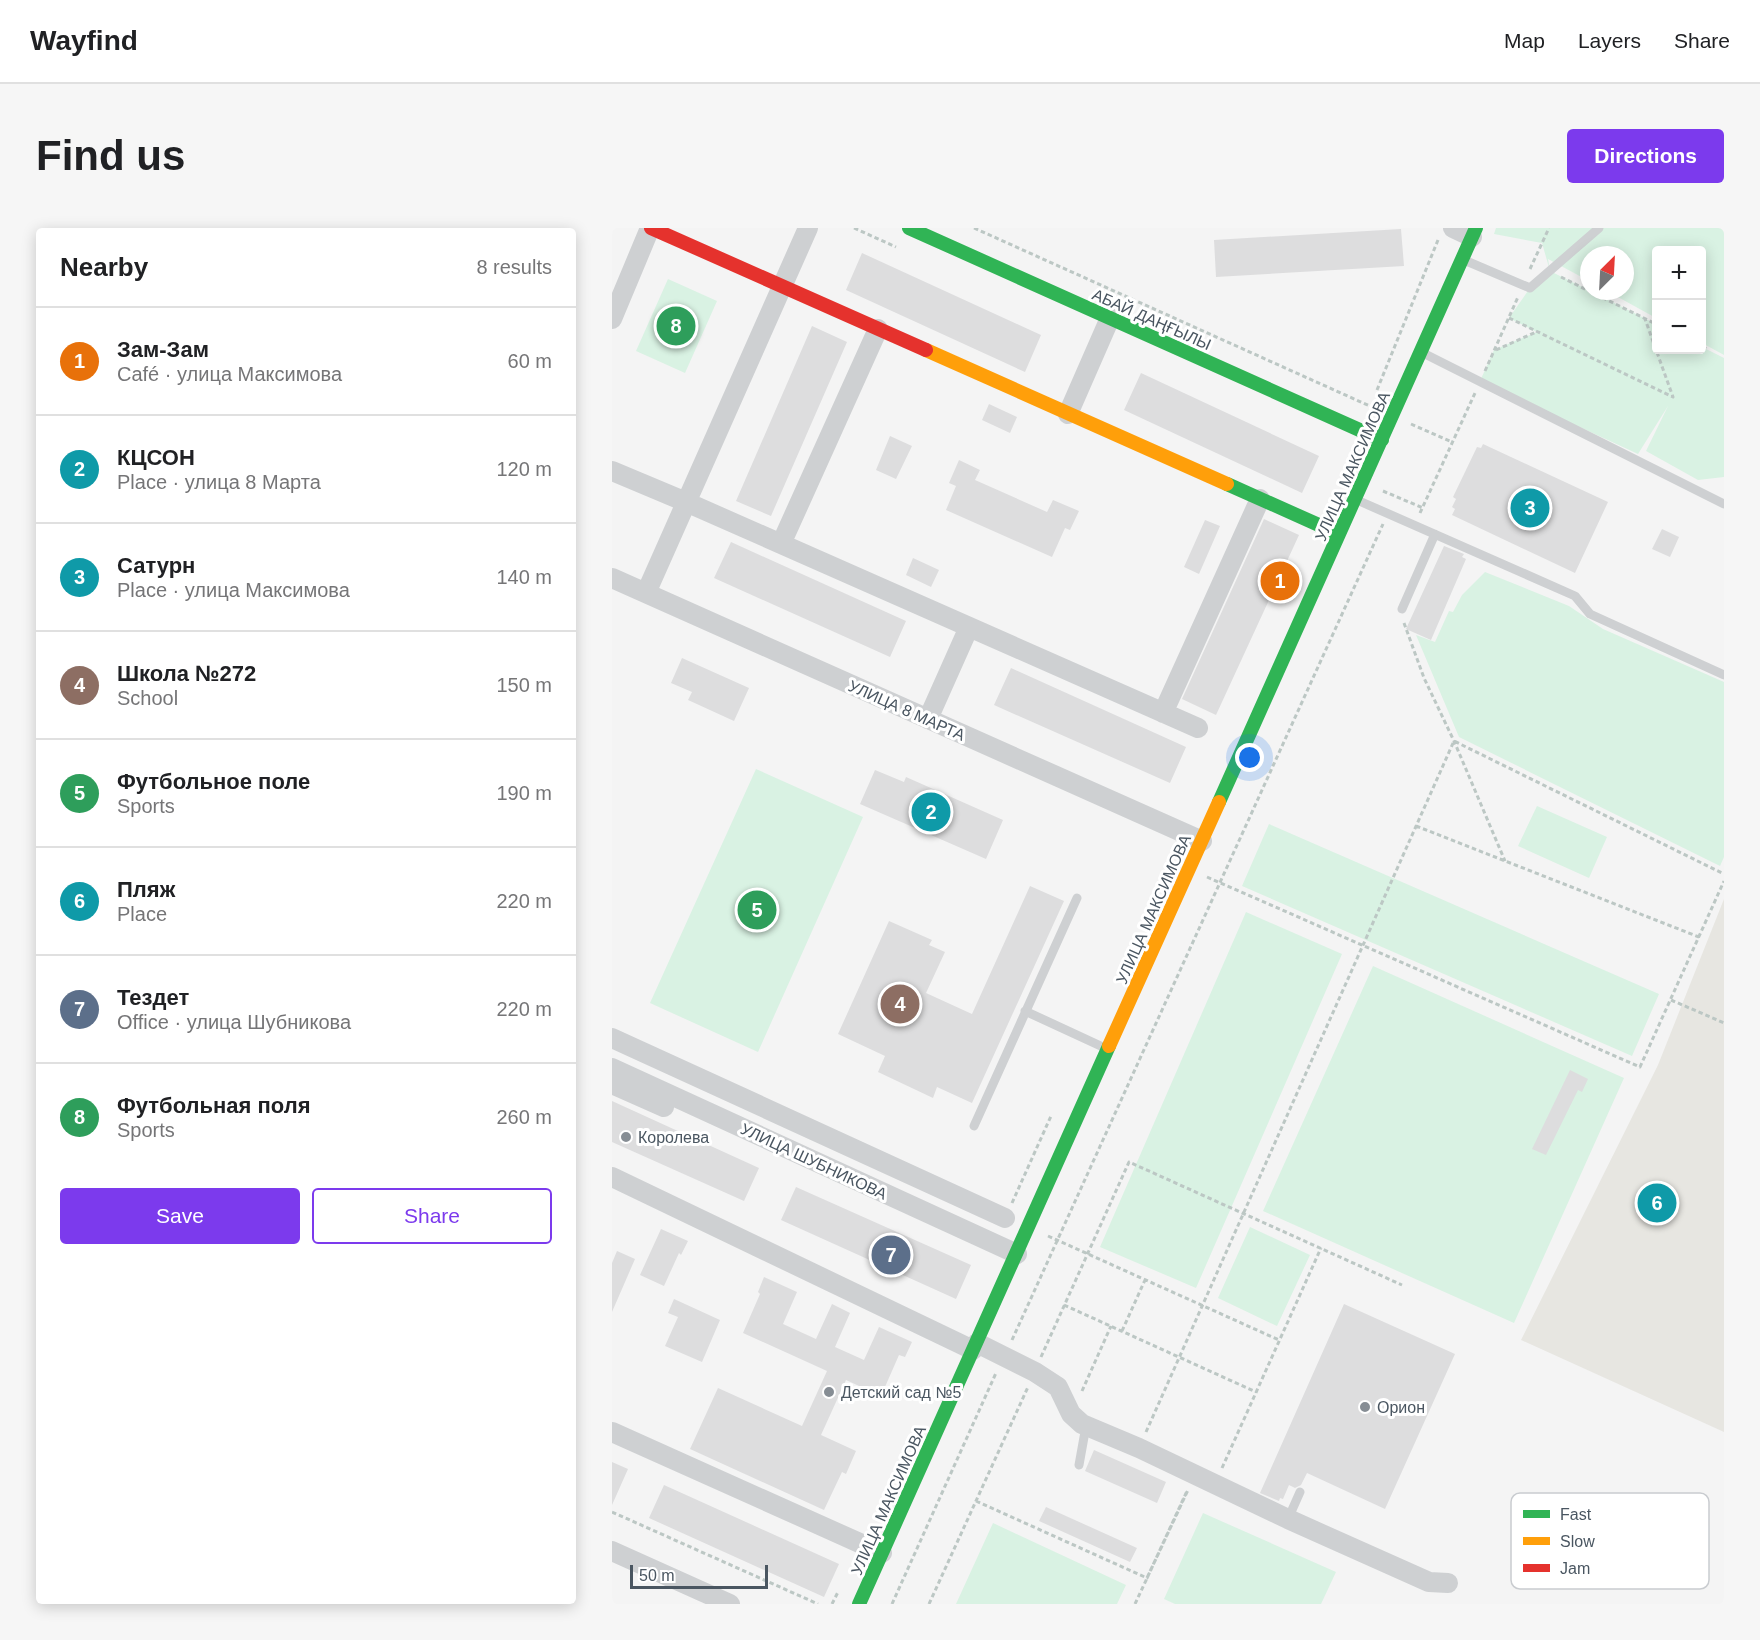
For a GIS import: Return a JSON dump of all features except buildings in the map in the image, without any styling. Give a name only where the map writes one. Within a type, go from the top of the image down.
[{"type":"street","points":[[612,319],[651,228],[1339,534]]},
{"type":"street","points":[[646,593],[808,228]]},
{"type":"street","name":"АБАЙ ДАҢҒЫЛЫ","points":[[909,228],[1382,440]]},
{"type":"street","points":[[1446,233],[1474,233]]},
{"type":"street","name":"УЛИЦА МАКСИМОВА","points":[[859,1604],[1474,233]]},
{"type":"street","points":[[1068,414],[1110,318]]},
{"type":"street","points":[[781,544],[878,329]]},
{"type":"street","points":[[612,471],[1198,728]]},
{"type":"street","points":[[1163,712],[1260,499]]},
{"type":"street","name":"УЛИЦА 8 МАРТА","points":[[612,578],[1202,842]]},
{"type":"street","points":[[928,719],[969,627]]},
{"type":"street","points":[[612,1038],[1005,1218]]},
{"type":"street","name":"УЛИЦА ШУБНИКОВА","points":[[612,1068],[1017,1254]]},
{"type":"street","points":[[612,1084],[989,1254]]},
{"type":"street","points":[[612,1177],[975,1347],[1005,1356],[1058,1387],[1064,1403],[1079,1420],[1429,1582],[1448,1583]]},
{"type":"street","points":[[612,1432],[882,1553]]},
{"type":"street","points":[[613,1555],[730,1604]]},
{"type":"lane","points":[[1463,260],[1530,288],[1599,228]]},
{"type":"lane","points":[[1421,352],[1724,504]]},
{"type":"lane","points":[[1355,499],[1575,596],[1590,614],[1724,675]]},
{"type":"lane","points":[[1402,609],[1435,534]]},
{"type":"lane","points":[[974,1126],[1077,898]]},
{"type":"lane","points":[[1025,1011],[1109,1049]]},
{"type":"lane","points":[[1079,1420],[1079,1465]]},
{"type":"lane","points":[[1288,1518],[1300,1492]]},
{"type":"path","points":[[974,228],[1452,442]]},
{"type":"path","points":[[1374,395],[1446,233]]},
{"type":"path","points":[[1607,300],[1652,322]]},
{"type":"path","points":[[1509,318],[1673,397],[1646,319]]},
{"type":"path","points":[[1494,350],[1538,332]]},
{"type":"path","points":[[1359,430],[1370,406]]},
{"type":"path","points":[[892,1604],[1388,514]]},
{"type":"path","points":[[1402,609],[1405,625],[1424,678],[1454,741],[1505,861]]},
{"type":"path","points":[[1139,1448],[1454,741]]},
{"type":"path","points":[[1454,741],[1724,874]]},
{"type":"path","points":[[1416,826],[1699,937]]},
{"type":"path","points":[[1189,869],[1640,1067],[1724,881]]},
{"type":"path","points":[[1670,1000],[1724,1023]]},
{"type":"path","points":[[929,1604],[1129,1162],[1402,1285]]},
{"type":"path","points":[[1029,1227],[1279,1340]]},
{"type":"path","points":[[1215,1484],[1321,1248]]},
{"type":"path","points":[[1122,1331],[1145,1280]]},
{"type":"path","points":[[1065,1305],[1256,1392]]},
{"type":"path","points":[[1079,1420],[1111,1326]]},
{"type":"path","points":[[976,1501],[1147,1578],[1195,1475]]},
{"type":"path","points":[[1135,1604],[1195,1475]]},
{"type":"path","points":[[612,1512],[818,1604]]},
{"type":"green space","points":[[1496,228],[1724,228],[1724,355],[1706,345],[1706,246],[1652,246],[1652,316],[1623,300],[1634,300],[1634,246],[1580,246],[1580,276],[1548,259],[1550,271],[1542,243],[1494,234]]},
{"type":"green space","points":[[1550,271],[1580,286],[1580,300],[1608,300],[1652,322],[1652,354],[1706,354],[1706,349],[1724,358],[1724,477],[1698,480],[1646,451],[1668,406],[1638,454],[1480,381],[1494,350],[1537,332],[1509,318],[1530,288]]},
{"type":"green space","points":[[668,279],[717,301],[685,373],[636,351]]},
{"type":"green space","points":[[1485,572],[1569,606],[1603,629],[1724,682],[1724,857],[1720,866],[1459,737],[1416,635],[1435,642],[1449,611],[1453,612],[1462,595]]},
{"type":"green space","points":[[756,769],[863,817],[758,1052],[650,1003]]},
{"type":"green space","points":[[1537,806],[1607,837],[1589,878],[1518,846]]},
{"type":"green space","points":[[1269,824],[1659,994],[1632,1056],[1242,886]]},
{"type":"green space","points":[[1246,912],[1342,954],[1196,1288],[1100,1247]]},
{"type":"green space","points":[[1373,966],[1624,1078],[1514,1323],[1263,1211]]},
{"type":"green space","points":[[1250,1227],[1310,1255],[1277,1326],[1218,1298]]},
{"type":"green space","points":[[1203,1513],[1336,1572],[1321,1604],[1175,1604],[1164,1599]]},
{"type":"green space","points":[[993,1523],[1126,1585],[1117,1604],[956,1604]]},
{"type":"sand","points":[[1724,899],[1724,1432],[1521,1340],[1658,1065]]},
{"type":"traffic: fast","points":[[909,228],[1382,440]]},
{"type":"traffic: fast","points":[[1219,802],[1476,228]]},
{"type":"traffic: fast","points":[[1227,484],[1339,534]]},
{"type":"traffic: fast","points":[[859,1604],[1109,1046]]},
{"type":"traffic: slow","points":[[926,350],[1227,484]]},
{"type":"traffic: slow","points":[[1109,1046],[1219,802]]},
{"type":"traffic: jam","points":[[651,228],[926,350]]},
{"type":"place","name":"Футбольная поля","points":[[676,326]]},
{"type":"place","name":"Сатурн","points":[[1530,508]]},
{"type":"place","name":"Зам-Зам","points":[[1280,581]]},
{"type":"place","name":"КЦСОН","points":[[931,812]]},
{"type":"place","name":"Футбольное поле","points":[[757,910]]},
{"type":"place","name":"Школа №272","points":[[900,1004]]},
{"type":"place","name":"Королева","points":[[626,1137]]},
{"type":"place","name":"Пляж","points":[[1657,1203]]},
{"type":"place","name":"Тездет","points":[[891,1255]]},
{"type":"place","name":"Детский сад №5","points":[[829,1392]]},
{"type":"place","name":"Орион","points":[[1365,1407]]}]
